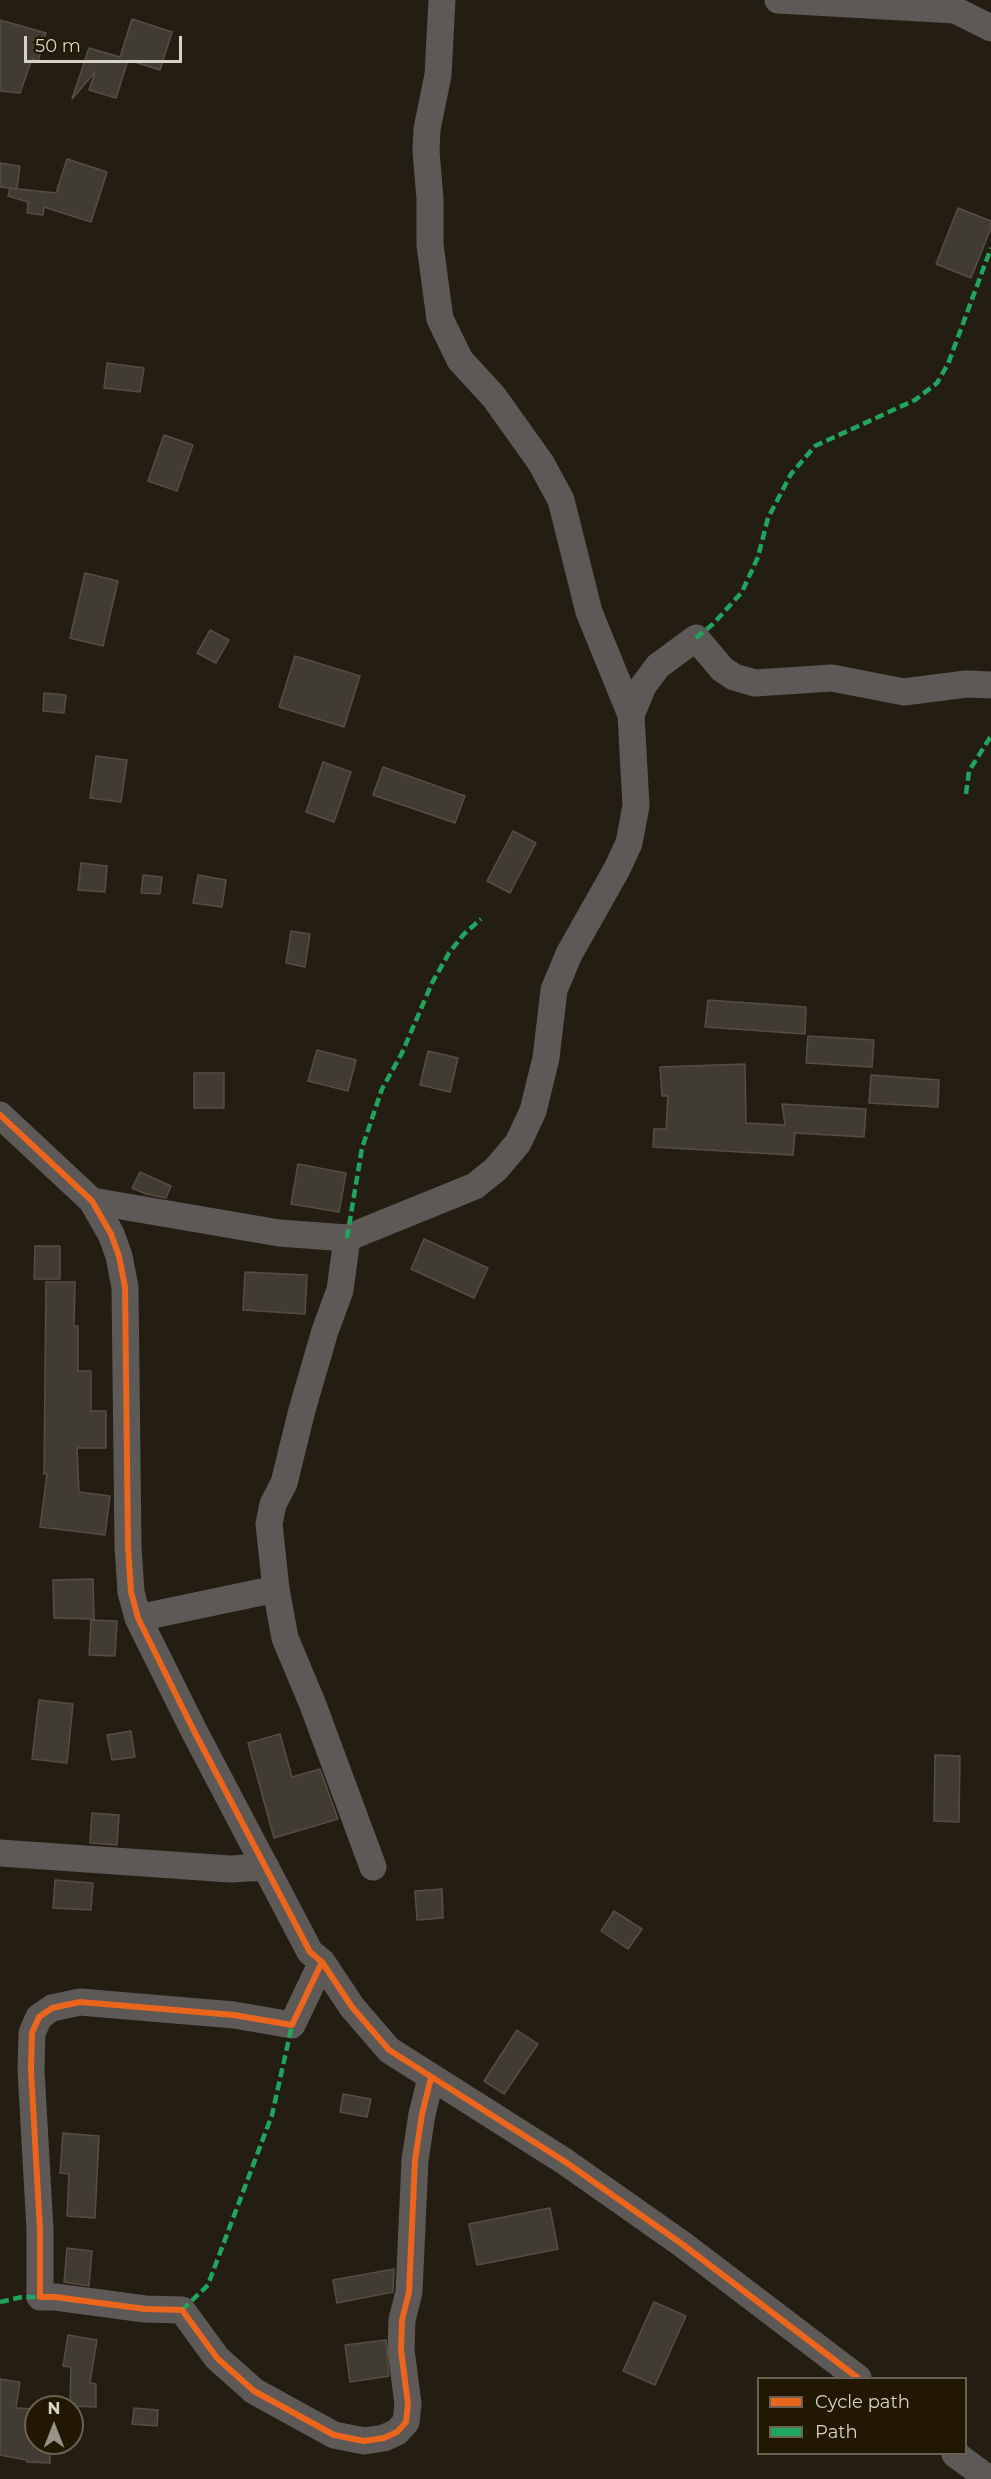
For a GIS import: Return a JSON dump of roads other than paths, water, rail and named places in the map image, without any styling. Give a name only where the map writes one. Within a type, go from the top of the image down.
[{"type":"street","points":[[92,1202],[279,1233],[347,1238],[475,1186],[496,1169],[518,1143],[533,1112],[546,1058],[554,990],[569,954],[617,869],[629,843],[636,806],[631,715],[589,612],[561,500],[541,463],[494,397],[460,360],[440,319],[430,245],[430,199],[426,151],[427,129],[438,75],[442,0]]},
{"type":"street","points":[[778,0],[958,5],[991,28]]},
{"type":"street","points":[[631,715],[643,686],[658,666],[696,638],[722,669],[734,677],[755,683],[832,678],[904,692],[966,684],[991,685]]},
{"type":"street","points":[[0,1115],[92,1202],[111,1234],[119,1256],[124,1287],[128,1546],[131,1592],[138,1618],[310,1952],[322,1962],[352,2007],[389,2050],[582,2174],[682,2244],[855,2377]]},
{"type":"street","points":[[347,1238],[340,1290],[325,1331],[284,1483],[273,1504],[269,1524],[276,1589],[285,1638],[313,1705],[373,1867]]},
{"type":"street","points":[[138,1618],[276,1589]]},
{"type":"street","points":[[0,1853],[230,1869],[266,1867]]},
{"type":"street","points":[[322,1962],[292,2025],[234,2015],[80,2002],[52,2008],[39,2017],[32,2033],[31,2070],[40,2230],[40,2297],[146,2309],[182,2310],[217,2358],[254,2391],[334,2435],[364,2441],[384,2438],[397,2432],[406,2422],[408,2404],[401,2350],[402,2320],[409,2292],[415,2160],[422,2114],[431,2078]]},
{"type":"street","points":[[956,2455],[988,2479]]}]
